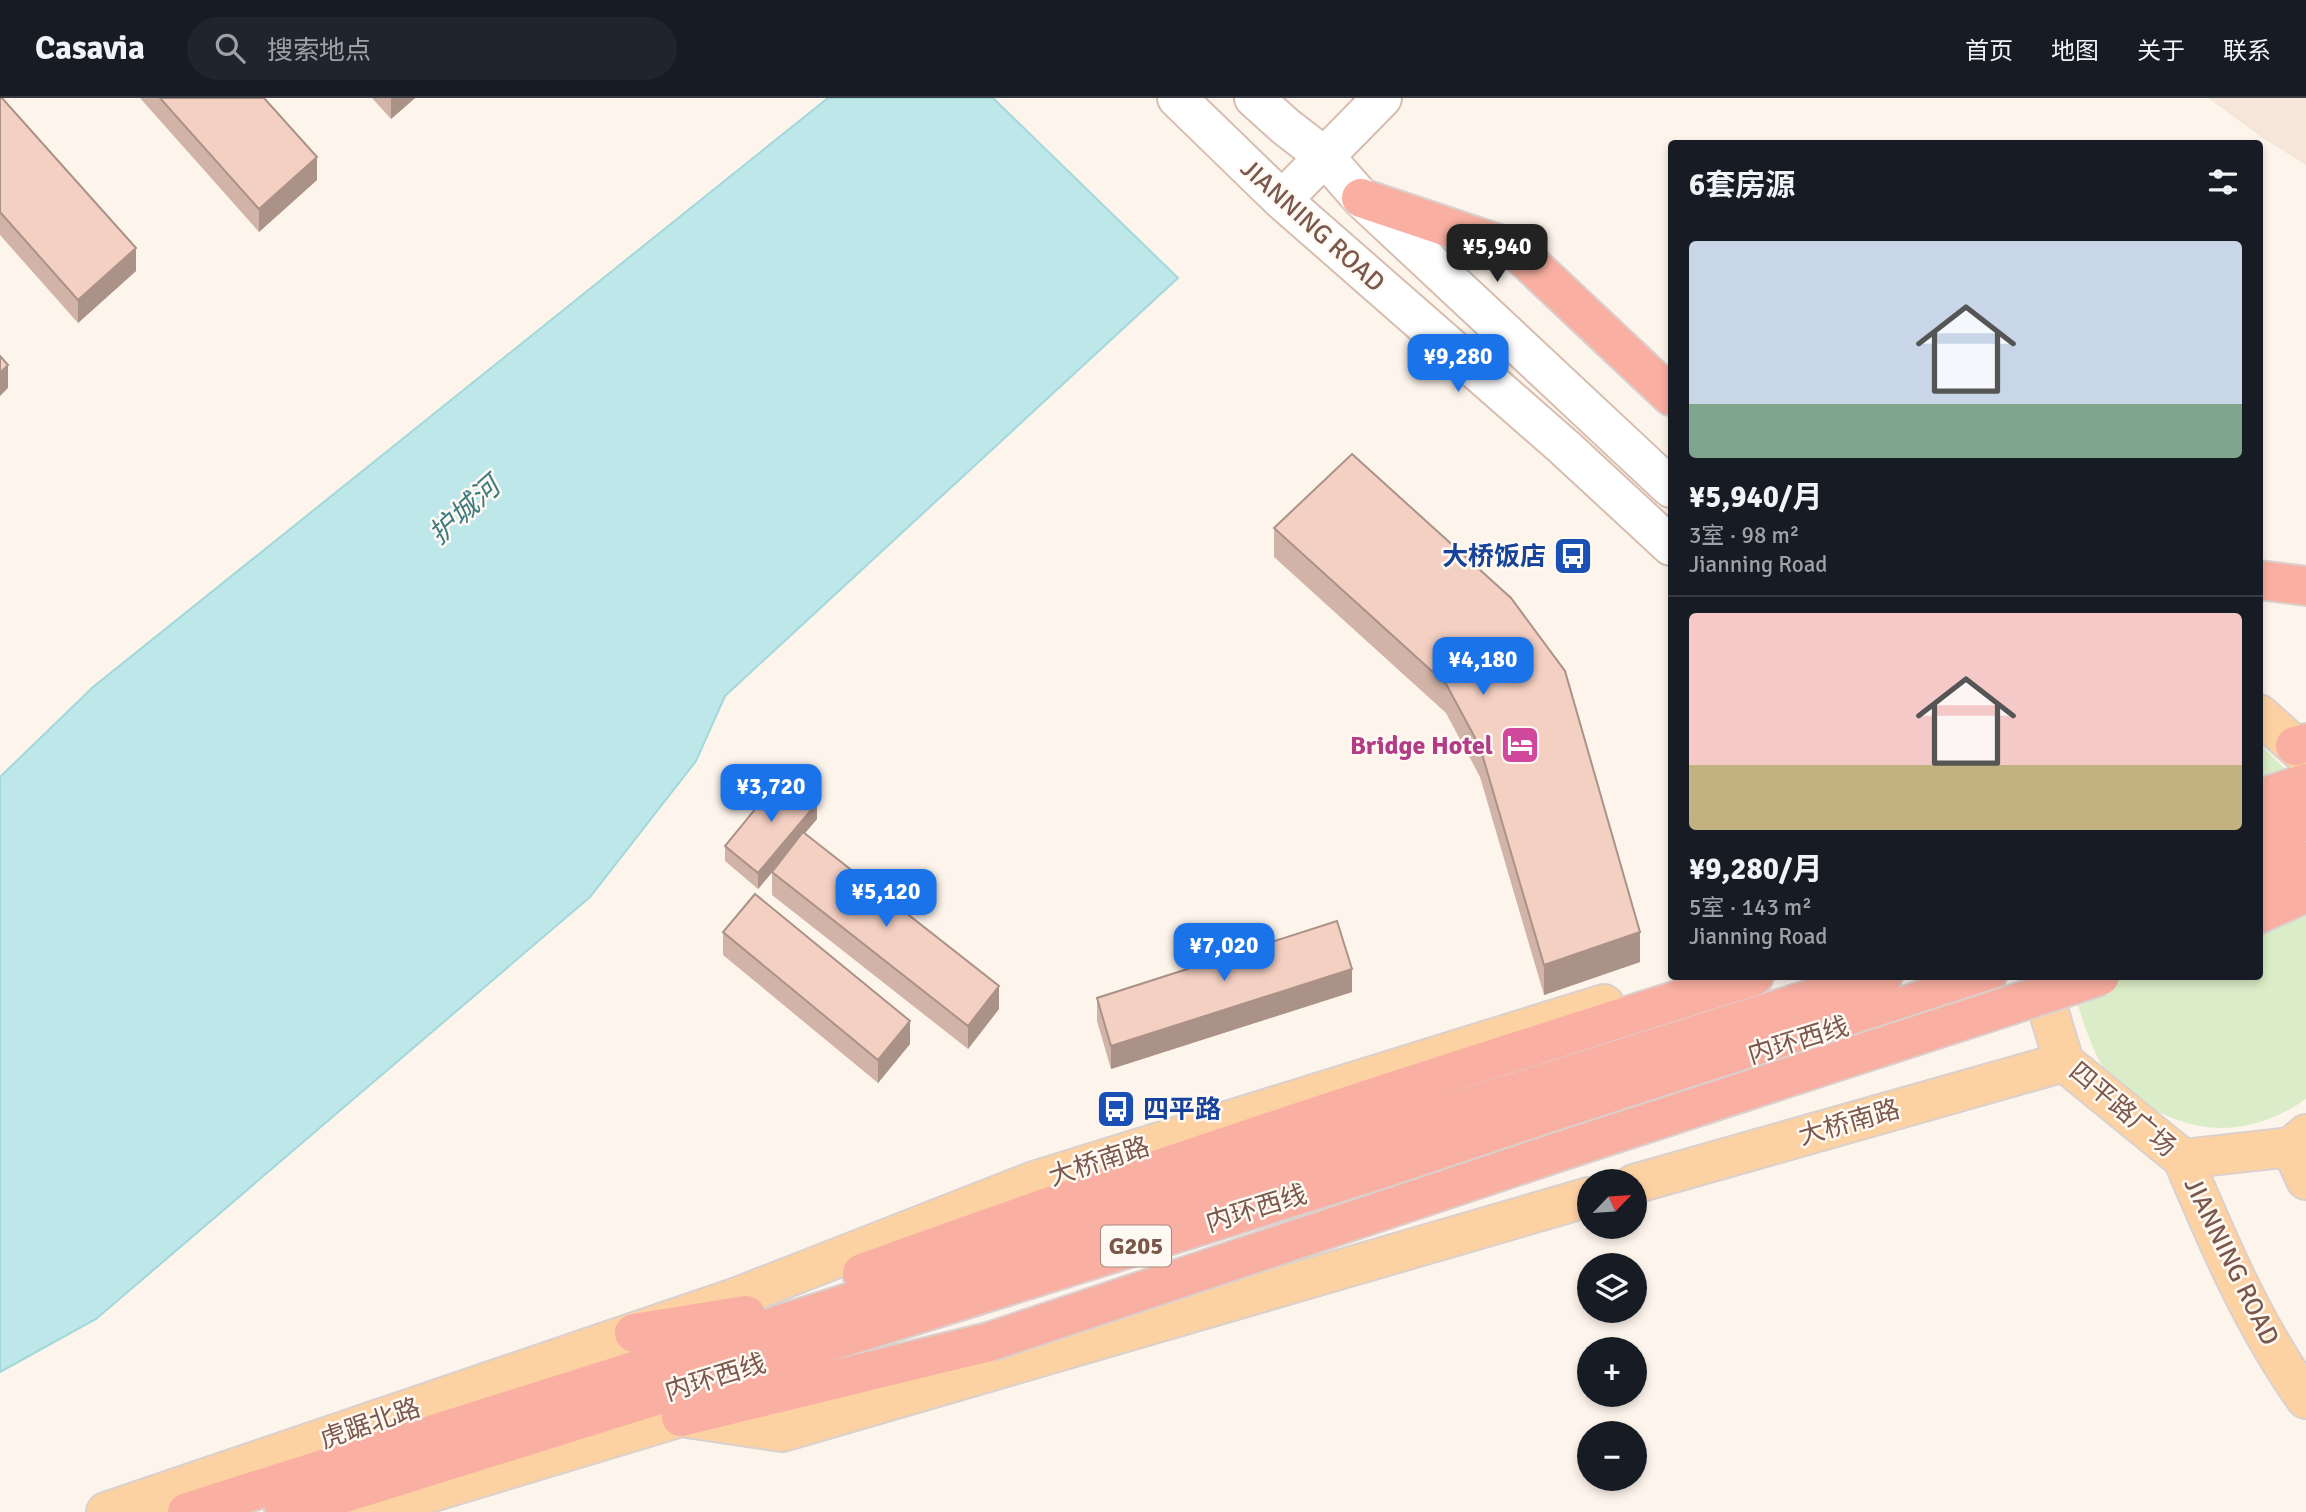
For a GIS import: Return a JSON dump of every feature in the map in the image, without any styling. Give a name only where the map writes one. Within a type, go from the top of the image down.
[{"type":"highway","points":[[1361,198],[1516,250],[1668,393]]},
{"type":"highway","points":[[2263,581],[2306,586]]},
{"type":"highway","points":[[2263,798],[2306,783]]},
{"type":"highway","points":[[2263,837],[2306,821]]},
{"type":"highway","points":[[2263,877],[2306,861]]},
{"type":"highway","points":[[2263,912],[2306,893]]},
{"type":"highway","points":[[634,1334],[743,1316],[993,1226],[1409,1085],[1741,980]]},
{"type":"highway","name":"内环西线","points":[[187,1512],[1870,980]]},
{"type":"highway","name":"内环西线","points":[[284,1512],[1883,1013],[1976,980]]},
{"type":"highway","points":[[681,1417],[989,1342],[1564,1150],[2088,980]]},
{"type":"main road","name":"JIANNING ROAD","points":[[1177,98],[1282,201],[1564,447],[1668,543]]},
{"type":"main road","name":"JIANNING ROAD","points":[[1254,98],[1325,157],[1361,198],[1668,485]]},
{"type":"main road","points":[[1282,201],[1382,98]]},
{"type":"main road","points":[[2263,717],[2302,748]]},
{"type":"main road","name":"大桥南路","points":[[634,1334],[735,1298],[1034,1181],[1680,980]]},
{"type":"main road","name":"四平路广场","points":[[2039,980],[2064,1062],[2183,1159],[2301,1154]]},
{"type":"main road","name":"大桥南路","points":[[1647,1180],[2064,1062]]},
{"type":"main road","name":"JIANNING ROAD","points":[[2183,1159],[2231,1270],[2290,1376],[2306,1399]]},
{"type":"main road","points":[[366,1512],[681,1417],[782,1432],[1577,1201]]},
{"type":"main road","name":"虎踞北路","points":[[106,1512],[634,1334]]},
{"type":"shaded area","points":[[2208,98],[2306,98],[2306,165],[2264,139]]},
{"type":"green space","points":[[2263,747],[2286,770],[2306,821],[2306,1099],[2286,1111],[2245,1126],[2203,1127],[2183,1122],[2162,1114],[2118,1084],[2100,1063],[2070,980],[2263,980]]},
{"type":"water","name":"护城河","points":[[828,98],[993,98],[1178,278],[725,696],[696,761],[590,897],[96,1319],[0,1372],[0,777],[93,687]]},
{"type":"building","points":[[0,98],[136,248],[78,300],[0,212]]},
{"type":"building","points":[[160,98],[264,98],[317,157],[259,209]]},
{"type":"building","points":[[0,356],[8,365],[0,373]]},
{"type":"building","name":"Bridge Hotel","points":[[1352,454],[1511,598],[1565,671],[1640,932],[1544,965],[1480,747],[1446,684],[1274,528]]},
{"type":"building","points":[[783,775],[817,803],[758,873],[725,846]]},
{"type":"building","points":[[803,832],[999,986],[968,1026],[772,872]]},
{"type":"building","points":[[755,894],[910,1021],[878,1060],[723,932]]},
{"type":"building","points":[[1337,921],[1352,969],[1111,1046],[1097,998]]},
{"type":"place","name":"大桥饭店","points":[[1573,556]]},
{"type":"place","name":"Bridge Hotel","points":[[1520,745]]},
{"type":"place","name":"四平路","points":[[1116,1109]]}]
